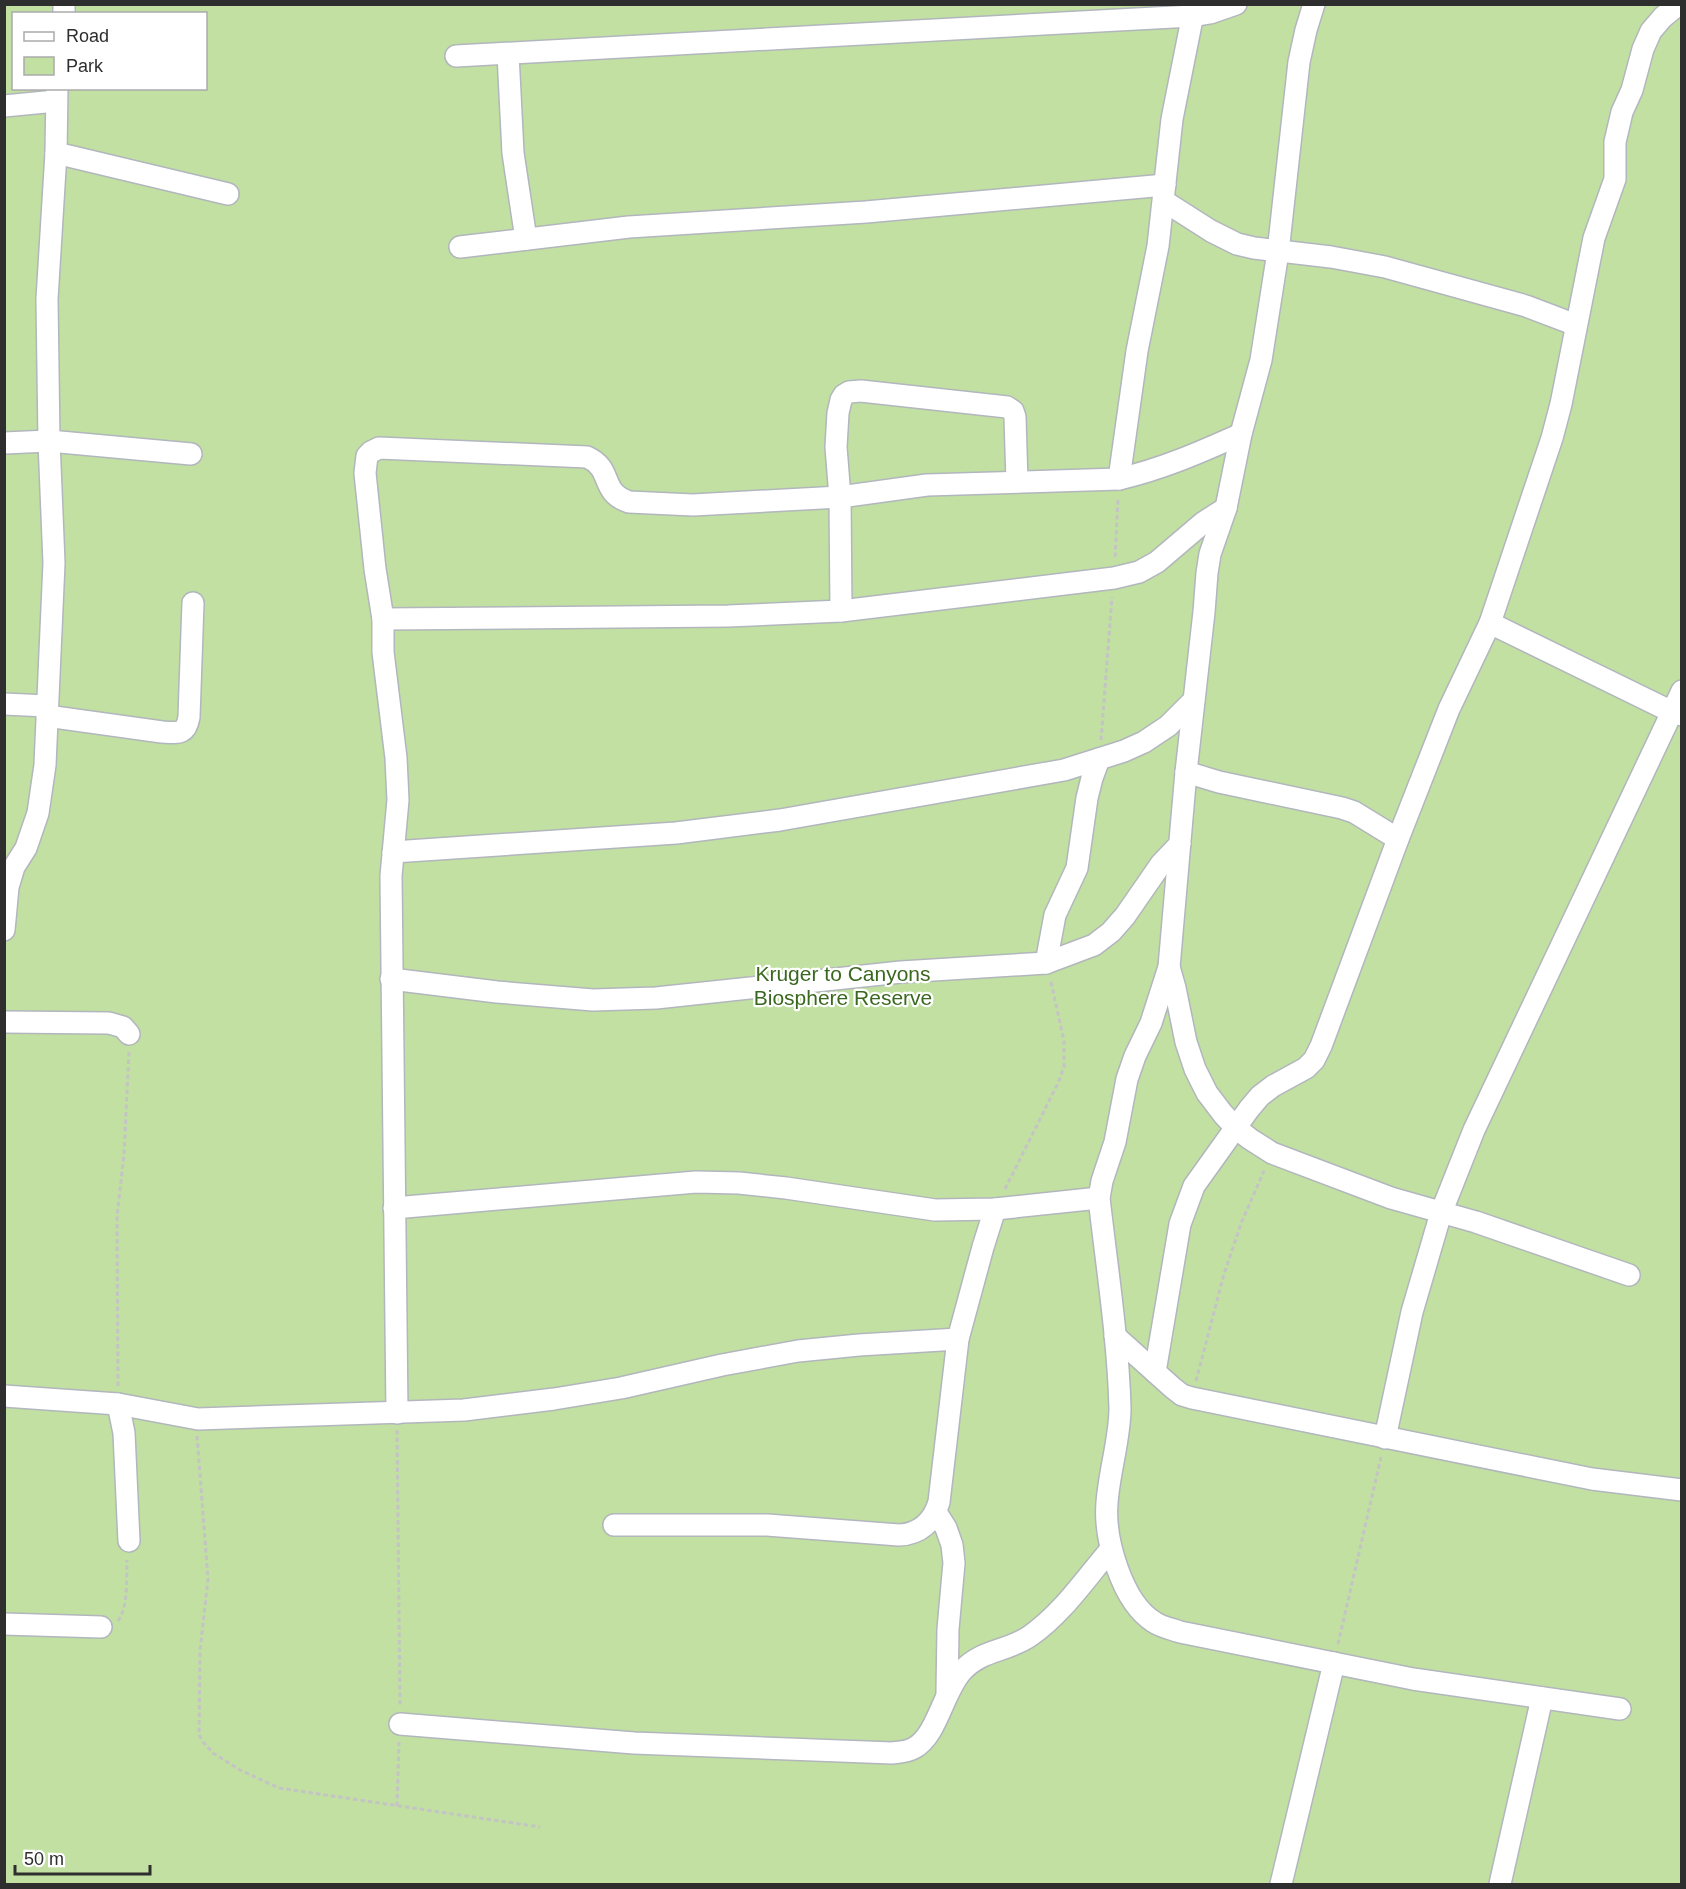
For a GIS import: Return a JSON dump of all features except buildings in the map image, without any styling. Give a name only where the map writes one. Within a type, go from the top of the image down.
[{"type":"street","points":[[456,56],[1087,20],[1193,10],[1210,14],[1236,4]]},
{"type":"street","points":[[1314,4],[1299,62],[1278,252],[1261,360],[1241,434],[1226,508],[1210,554],[1207,573],[1169,967],[1151,1023],[1127,1078],[1115,1142],[1099,1198],[1115,1336],[1120,1411],[1107,1505],[1111,1549],[1122,1582],[1138,1606],[1154,1622],[1190,1634],[1413,1679],[1620,1709]]},
{"type":"street","points":[[1155,1372],[1180,1224],[1194,1186],[1260,1096],[1306,1068],[1314,1060],[1449,710],[1490,623],[1552,438],[1561,404],[1594,238],[1615,179],[1615,142],[1622,112],[1632,90],[1643,49],[1651,31],[1679,4]]},
{"type":"street","points":[[1119,479],[1137,351],[1158,246],[1172,119],[1193,10]]},
{"type":"street","points":[[508,54],[513,153],[526,239]]},
{"type":"street","points":[[4,106],[56,95],[56,153],[47,299],[54,563],[45,765],[38,813],[26,848],[14,867],[8,887],[4,930]]},
{"type":"street","points":[[56,153],[228,194]]},
{"type":"street","points":[[460,247],[629,227],[1165,193],[1211,231],[1237,244],[1385,267],[1526,306],[1576,325]]},
{"type":"street","points":[[841,611],[840,497],[836,447],[841,400],[849,392],[861,391],[1007,407],[1016,417],[1017,482]]},
{"type":"street","points":[[397,1413],[391,876],[398,800],[396,758],[383,652],[382,619],[365,473],[367,456],[370,452],[379,448],[587,457],[596,461],[604,470],[609,488],[614,495],[629,502],[693,505],[840,497],[927,485],[1119,479],[1147,472],[1197,454],[1241,434]]},
{"type":"street","points":[[4,443],[49,441],[191,454]]},
{"type":"street","points":[[382,619],[728,616],[841,611],[1114,578],[1139,572],[1157,562],[1204,522],[1226,508]]},
{"type":"street","points":[[4,704],[162,732],[183,731],[188,726],[189,717],[193,603]]},
{"type":"street","points":[[1490,623],[1677,714]]},
{"type":"street","points":[[1385,1438],[1412,1312],[1442,1213],[1474,1130],[1677,714],[1682,691]]},
{"type":"street","points":[[393,852],[676,833],[768,821],[1064,770],[1124,751],[1150,739],[1168,726],[1194,700]]},
{"type":"street","points":[[1046,963],[1055,915],[1077,868],[1087,798],[1099,759]]},
{"type":"street","points":[[1186,772],[1219,782],[1342,808],[1354,812],[1398,839]]},
{"type":"street","points":[[391,979],[497,992],[593,1000],[688,995],[901,972],[1046,963],[1094,945],[1111,932],[1125,916],[1161,864],[1180,844]]},
{"type":"street","points":[[4,850],[26,848]]},
{"type":"street","points":[[1169,967],[1186,1042],[1195,1069],[1207,1093],[1236,1128],[1250,1139],[1272,1153],[1392,1198],[1476,1222],[1629,1275]]},
{"type":"street","points":[[4,1022],[109,1023],[123,1027],[129,1034]]},
{"type":"street","points":[[394,1208],[696,1182],[740,1183],[786,1188],[935,1210],[995,1209],[1099,1198]]},
{"type":"street","points":[[614,1525],[767,1525],[874,1534],[908,1534],[920,1530],[930,1522],[939,1502],[958,1339],[995,1209]]},
{"type":"street","points":[[1115,1336],[1173,1388],[1182,1395],[1192,1398],[1592,1479],[1682,1491]]},
{"type":"street","points":[[4,1396],[118,1404],[198,1419],[464,1410],[621,1388],[722,1365],[798,1351],[958,1339]]},
{"type":"street","points":[[118,1404],[124,1433],[129,1540]]},
{"type":"street","points":[[936,1512],[946,1528],[952,1545],[954,1563],[947,1693]]},
{"type":"street","points":[[400,1724],[633,1743],[892,1753],[906,1751],[916,1747],[924,1740],[960,1672],[974,1659],[1013,1645],[1030,1636],[1059,1610],[1111,1549]]},
{"type":"street","points":[[4,1624],[101,1627]]},
{"type":"street","points":[[1281,1884],[1334,1663]]},
{"type":"street","points":[[1500,1884],[1542,1698]]},
{"type":"path","points":[[1099,759],[1114,578],[1119,479]]},
{"type":"path","points":[[995,1209],[1037,1127],[1064,1066],[1064,1041],[1056,997],[1046,963]]},
{"type":"path","points":[[118,1404],[117,1216],[124,1155],[129,1034]]},
{"type":"path","points":[[1192,1398],[1224,1274],[1242,1221],[1272,1153]]},
{"type":"path","points":[[397,1413],[400,1724],[397,1806]]},
{"type":"path","points":[[198,1419],[197,1439],[208,1579],[199,1680],[200,1735],[203,1742],[213,1753],[240,1770],[279,1788],[540,1827]]},
{"type":"path","points":[[1334,1663],[1385,1438]]},
{"type":"path","points":[[101,1627],[116,1623],[122,1616],[129,1540]]},
{"type":"green space","name":"Kruger to Canyons Biosphere Reserve","points":[[5,5],[1681,5],[1681,1884],[5,1884]]}]
